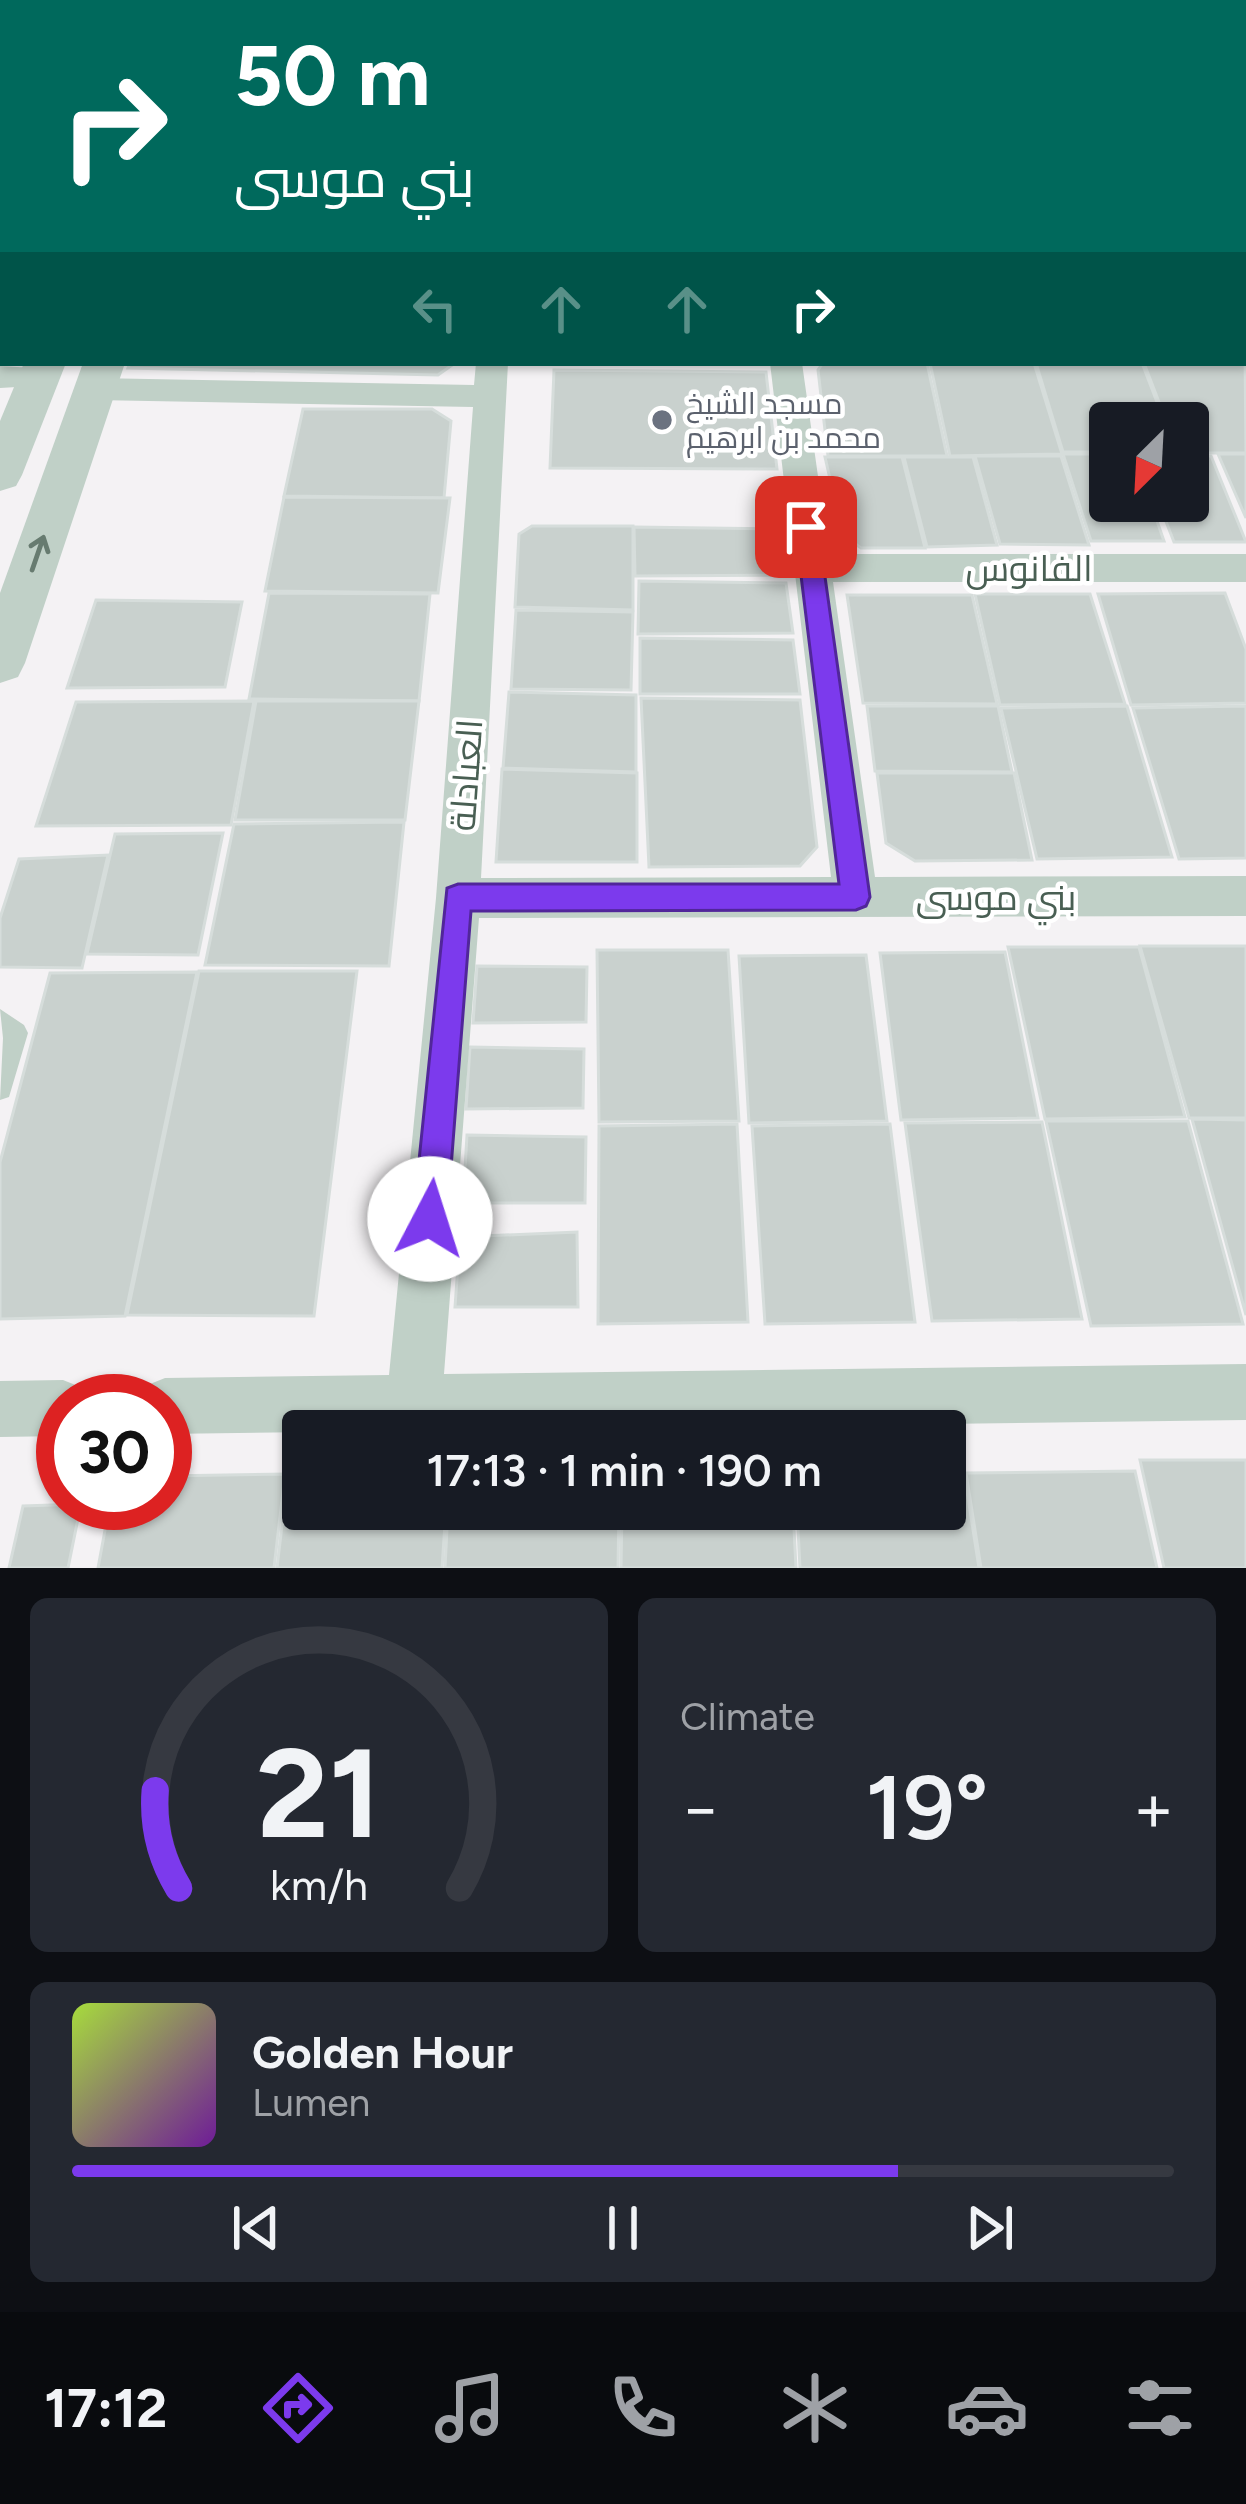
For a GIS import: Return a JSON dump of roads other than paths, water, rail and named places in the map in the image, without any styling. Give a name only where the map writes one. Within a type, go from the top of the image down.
[{"type":"street","points":[[785,366],[856,897]]},
{"type":"street","points":[[0,475],[28,372]]},
{"type":"street","points":[[4,641],[100,376],[491,380]]},
{"type":"street","name":"العبادلة","points":[[415,1402],[458,898],[491,380]]},
{"type":"street","name":"الفانوس","points":[[812,568],[1246,568]]},
{"type":"street","name":"بني موسى","points":[[458,898],[1246,896]]},
{"type":"street","points":[[192,1406],[1246,1392]]},
{"type":"street","points":[[0,1409],[36,1408]]},
{"type":"lane","points":[[0,1021],[16,1033],[0,1088]]},
{"type":"place","name":"مسجد الشيخ محمد بن ابرهيم","points":[[662,420]]}]
